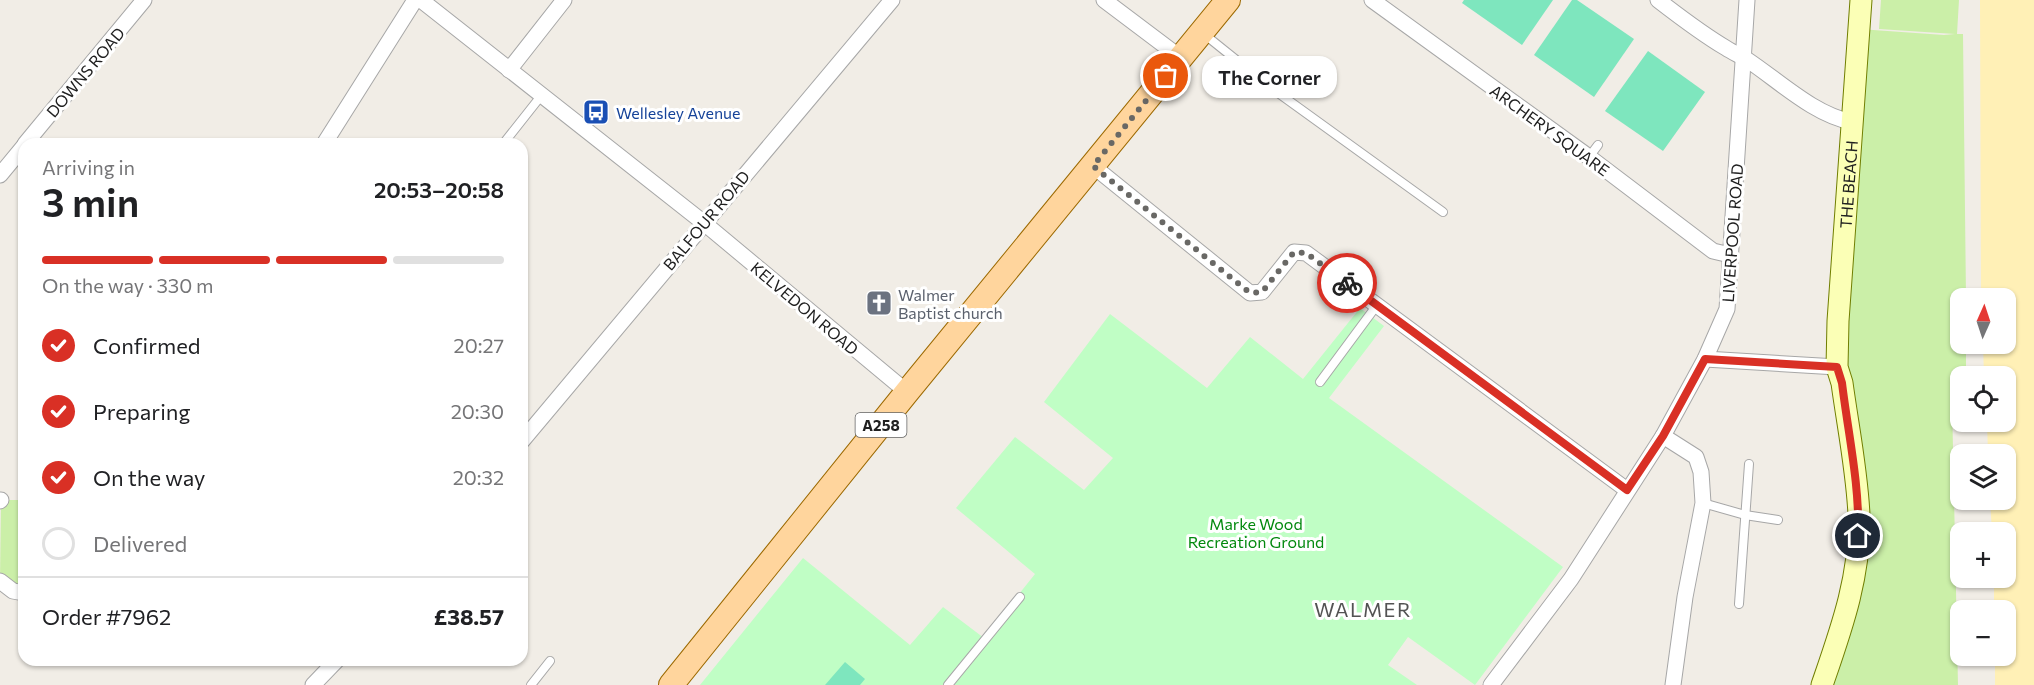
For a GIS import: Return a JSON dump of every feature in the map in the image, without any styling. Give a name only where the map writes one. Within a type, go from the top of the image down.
[{"type":"main road","name":"A258","points":[[670,685],[1228,0]]},
{"type":"street","name":"DOWNS ROAD","points":[[31,138],[144,0]]},
{"type":"street","points":[[328,138],[415,0]]},
{"type":"street","name":"KELVEDON ROAD","points":[[421,0],[704,223],[907,392]]},
{"type":"street","points":[[509,70],[564,0]]},
{"type":"street","name":"BALFOUR ROAD","points":[[528,434],[891,0]]},
{"type":"street","points":[[1104,0],[1181,57]]},
{"type":"street","name":"ARCHERY SQUARE","points":[[1372,0],[1593,151],[1713,251],[1730,255]]},
{"type":"street","points":[[1658,0],[1718,43],[1743,57],[1820,110],[1839,120],[1852,122]]},
{"type":"street","name":"LIVERPOOL ROAD","points":[[1491,685],[1571,579],[1663,436],[1705,359],[1727,309],[1747,0]]},
{"type":"street","name":"THE BEACH","points":[[1822,685],[1846,615],[1857,556],[1859,516],[1842,383],[1837,367],[1838,321],[1861,0]]},
{"type":"street","name":"DOWNS ROAD","points":[[0,175],[18,153]]},
{"type":"street","points":[[1093,166],[1250,293],[1262,292],[1294,252],[1306,253],[1627,490]]},
{"type":"street","points":[[1705,359],[1837,367]]},
{"type":"street","points":[[1663,436],[1696,457],[1701,472],[1703,503],[1685,597],[1672,685]]},
{"type":"street","points":[[0,581],[13,591],[18,592]]},
{"type":"street","points":[[313,685],[331,666]]},
{"type":"lane","points":[[1202,33],[1270,87],[1443,212]]},
{"type":"lane","points":[[508,138],[541,96]]},
{"type":"lane","points":[[1320,382],[1377,305]]},
{"type":"lane","points":[[1739,604],[1749,464]]},
{"type":"lane","points":[[1703,503],[1745,515],[1778,520]]},
{"type":"lane","points":[[948,685],[1020,597]]},
{"type":"lane","points":[[531,685],[550,662]]},
{"type":"green space","points":[[1464,0],[1553,0],[1522,45],[1462,3]]},
{"type":"green space","points":[[1572,0],[1577,0],[1634,39],[1594,97],[1534,55]]},
{"type":"green space","points":[[1881,0],[1959,0],[1957,34],[1963,34],[1966,288],[1950,288],[1950,354],[1966,354],[1966,366],[1950,366],[1950,432],[1953,432],[1953,444],[1950,444],[1950,510],[1954,510],[1955,522],[1950,522],[1950,588],[1956,588],[1956,600],[1950,600],[1950,666],[1958,666],[1958,685],[1827,685],[1857,556],[1842,383],[1859,29],[1955,34],[1879,29]]},
{"type":"green space","points":[[1648,51],[1705,92],[1663,151],[1605,111]]},
{"type":"green space","name":"Marke Wood Recreation Ground","points":[[1360,308],[1384,326],[1329,398],[1563,567],[1475,685],[1408,637],[1388,665],[1417,685],[700,685],[803,558],[910,645],[943,607],[984,638],[1035,574],[956,508],[1015,437],[1084,490],[1113,458],[1044,402],[1110,314],[1207,388],[1250,337],[1303,379]]},
{"type":"green space","points":[[1,500],[18,500],[18,590],[0,581]]},
{"type":"green space","points":[[845,662],[865,679],[860,685],[825,685]]},
{"type":"sand","points":[[1980,0],[2034,0],[2034,685],[1995,685],[1995,666],[2016,666],[2016,600],[1994,600],[1994,588],[2016,588],[2016,522],[1991,522],[1991,510],[2016,510],[2016,444],[1988,444],[1987,432],[2016,432],[2016,366],[1984,366],[1983,354],[2016,354],[2016,288],[1981,288]]},
{"type":"way so far","points":[[1166,76],[1093,166],[1250,293],[1262,292],[1294,252],[1306,253],[1347,283]]},
{"type":"place","name":"The Corner","points":[[1166,76]]},
{"type":"place","name":"Wellesley Avenue","points":[[596,112]]},
{"type":"place","name":"Walmer Baptist church","points":[[879,303]]},
{"type":"district","name":"WALMER","points":[[1363,609]]},
{"type":"route","points":[[1347,283],[1627,490],[1663,436],[1705,359],[1837,367],[1842,383],[1855,482],[1859,516],[1858,536]]}]
